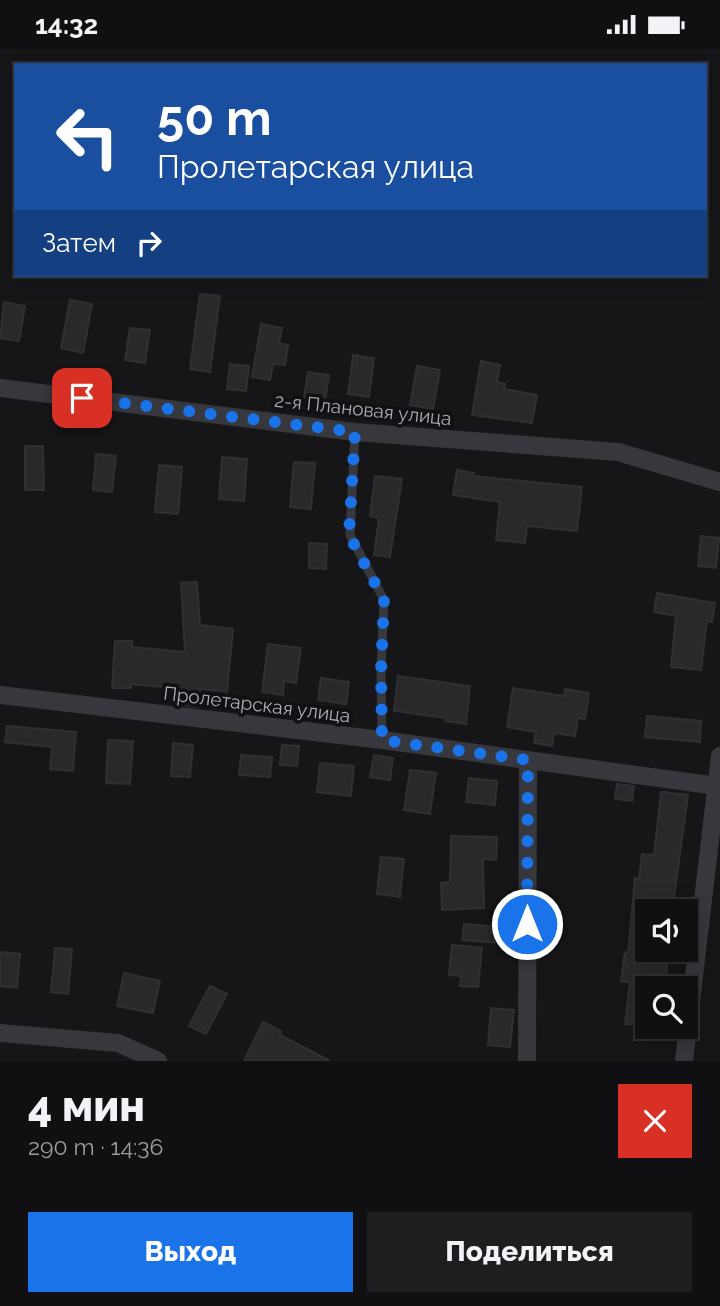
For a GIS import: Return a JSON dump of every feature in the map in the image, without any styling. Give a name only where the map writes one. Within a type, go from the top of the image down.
[{"type":"street","name":"2-я Плановая улица","points":[[0,388],[355,432],[618,452],[720,482]]},
{"type":"street","name":"Пролетарская улица","points":[[0,695],[382,740],[717,786]]},
{"type":"street","points":[[684,1061],[720,756]]},
{"type":"street","points":[[527,1061],[528,760]]},
{"type":"street","points":[[0,1033],[118,1043],[158,1061]]},
{"type":"lane","points":[[355,432],[349,535],[384,600],[382,740]]},
{"type":"building","points":[[200,294],[220,296],[210,372],[190,369]]},
{"type":"building","points":[[70,300],[92,304],[83,353],[61,348]]},
{"type":"building","points":[[4,302],[25,306],[19,341],[0,338]]},
{"type":"building","points":[[261,324],[282,328],[279,343],[288,345],[285,365],[273,364],[270,380],[252,377]]},
{"type":"building","points":[[130,328],[150,330],[145,363],[125,360]]},
{"type":"building","points":[[353,355],[374,358],[369,397],[348,394]]},
{"type":"building","points":[[481,361],[500,365],[497,382],[505,384],[504,389],[537,395],[532,423],[472,415]]},
{"type":"building","points":[[230,364],[249,366],[246,391],[227,389]]},
{"type":"building","points":[[417,366],[440,370],[433,409],[410,405]]},
{"type":"building","points":[[308,372],[329,375],[325,401],[304,398]]},
{"type":"building","points":[[25,446],[43,446],[44,490],[25,490]]},
{"type":"building","points":[[96,454],[116,456],[112,492],[93,490]]},
{"type":"building","points":[[222,457],[247,459],[244,501],[219,499]]},
{"type":"building","points":[[294,462],[315,463],[311,509],[290,507]]},
{"type":"building","points":[[159,465],[182,467],[178,514],[155,512]]},
{"type":"building","points":[[457,470],[474,473],[474,476],[582,487],[577,531],[527,526],[525,543],[496,540],[500,502],[453,495]]},
{"type":"building","points":[[375,476],[402,479],[390,557],[374,555],[379,518],[370,516]]},
{"type":"building","points":[[701,536],[719,538],[716,568],[698,566]]},
{"type":"building","points":[[309,543],[327,544],[326,569],[309,568]]},
{"type":"building","points":[[197,582],[200,625],[233,629],[227,692],[200,689],[199,707],[184,705],[184,689],[131,684],[131,688],[112,688],[115,641],[132,641],[132,647],[185,652],[181,583]]},
{"type":"building","points":[[657,593],[715,603],[712,622],[707,621],[701,670],[671,667],[676,616],[654,612]]},
{"type":"building","points":[[268,644],[301,648],[296,683],[284,681],[283,695],[262,692]]},
{"type":"building","points":[[398,676],[470,686],[466,724],[445,721],[446,718],[394,711]]},
{"type":"building","points":[[321,678],[349,682],[346,704],[318,700]]},
{"type":"building","points":[[513,688],[564,696],[565,689],[589,693],[585,719],[578,718],[575,736],[554,733],[552,746],[534,743],[536,732],[507,727]]},
{"type":"building","points":[[647,716],[701,721],[700,742],[645,737]]},
{"type":"building","points":[[7,726],[76,732],[73,771],[50,769],[52,747],[5,742]]},
{"type":"building","points":[[108,740],[133,741],[130,784],[106,783]]},
{"type":"building","points":[[173,743],[193,745],[190,777],[171,776]]},
{"type":"building","points":[[282,745],[299,746],[297,766],[280,765]]},
{"type":"building","points":[[241,755],[272,757],[270,777],[239,775]]},
{"type":"building","points":[[374,755],[393,758],[390,780],[370,777]]},
{"type":"building","points":[[320,763],[354,766],[351,796],[317,792]]},
{"type":"building","points":[[410,770],[436,773],[430,814],[404,810]]},
{"type":"building","points":[[469,778],[497,781],[495,805],[466,802]]},
{"type":"building","points":[[617,784],[634,786],[632,801],[615,799]]},
{"type":"building","points":[[661,792],[688,795],[674,899],[635,899],[635,962],[668,962],[666,976],[635,976],[635,1025],[625,1024],[630,982],[621,981],[625,952],[628,953],[635,878],[639,879],[642,854],[654,855]]},
{"type":"building","points":[[451,836],[497,837],[496,860],[483,859],[484,908],[442,910],[441,883],[450,882]]},
{"type":"building","points":[[381,857],[404,859],[400,897],[377,894]]},
{"type":"building","points":[[464,924],[514,928],[513,944],[462,940]]},
{"type":"building","points":[[452,945],[482,948],[478,987],[460,986],[461,976],[449,975]]},
{"type":"building","points":[[55,948],[72,949],[68,994],[51,992]]},
{"type":"building","points":[[0,952],[20,954],[17,988],[0,986]]},
{"type":"building","points":[[124,973],[160,981],[153,1013],[117,1006]]},
{"type":"building","points":[[210,986],[227,994],[206,1034],[189,1026]]},
{"type":"building","points":[[491,1008],[514,1010],[510,1047],[488,1045]]},
{"type":"building","points":[[263,1022],[281,1031],[280,1035],[330,1061],[244,1061]]},
{"type":"route","points":[[82,398],[355,432],[349,535],[384,600],[382,740],[528,760],[527,924]]}]
